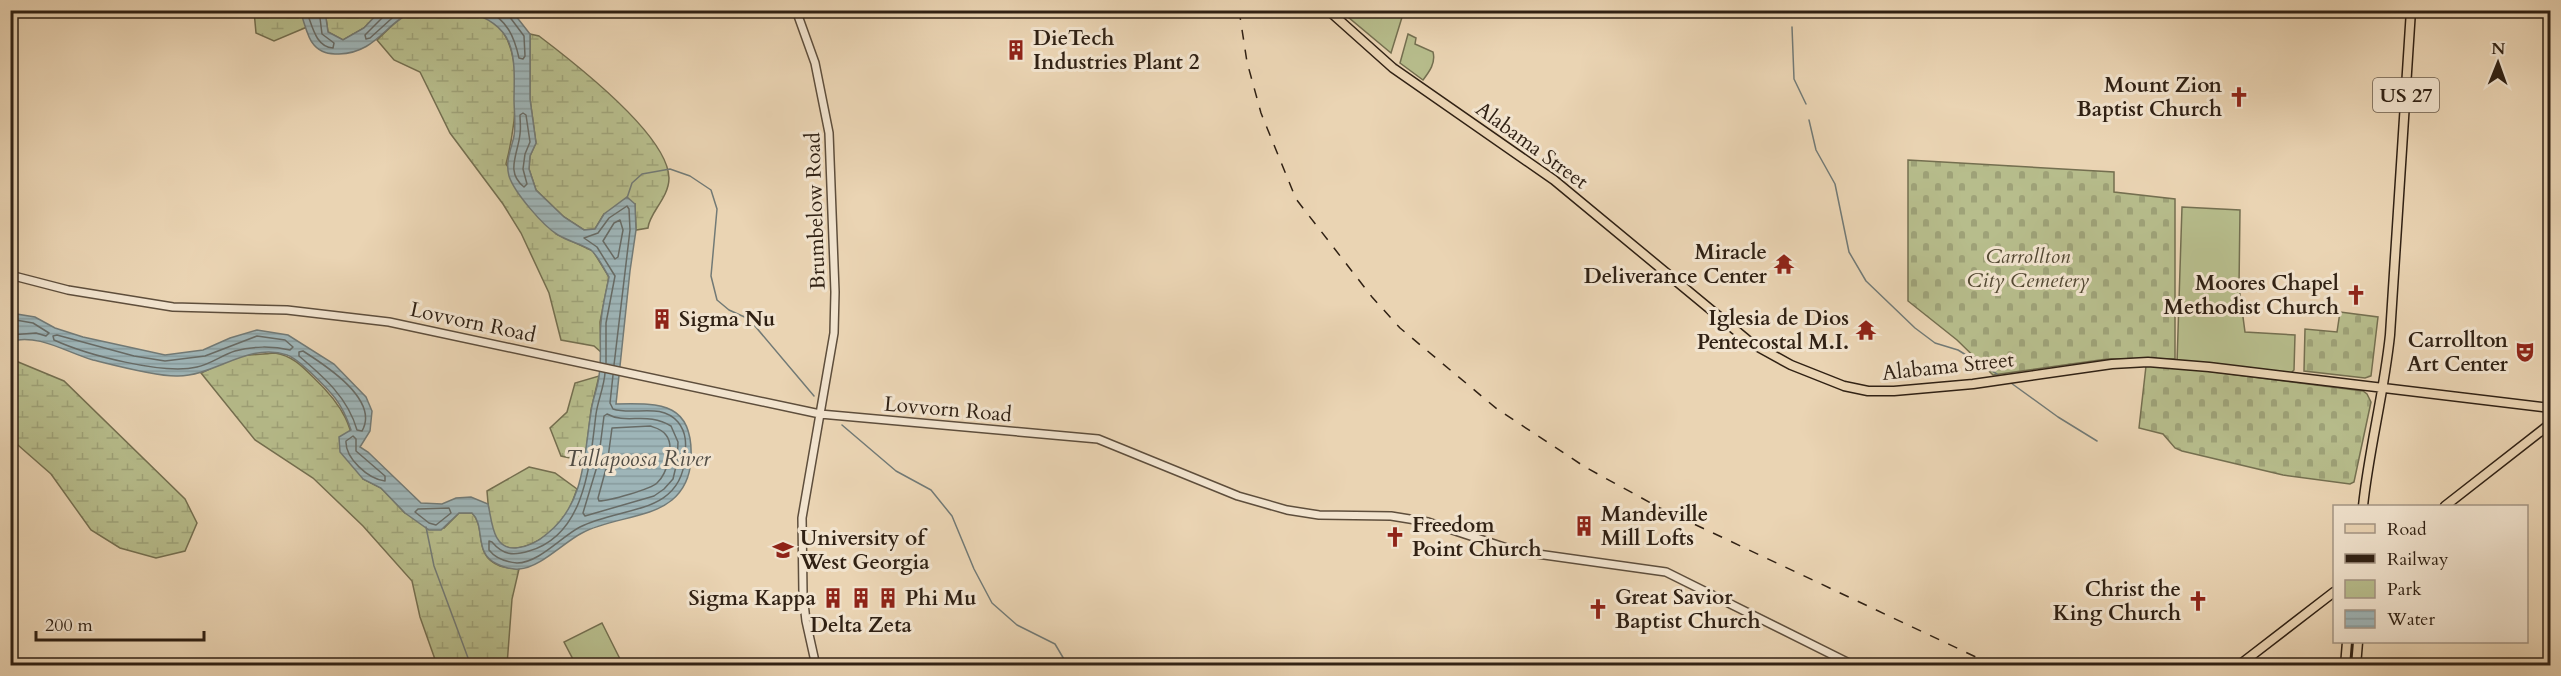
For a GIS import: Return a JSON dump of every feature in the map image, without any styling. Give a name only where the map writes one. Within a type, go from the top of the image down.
[{"type":"main road","name":"Alabama Street","points":[[1328,10],[1393,68],[1554,180],[1751,343],[1773,356],[1825,379],[1863,390],[1894,392],[1974,384],[2112,364],[2148,362],[2383,387],[2548,408]]},
{"type":"main road","name":"US 27","points":[[2363,505],[2391,326],[2411,10]]},
{"type":"main road","points":[[2448,505],[2548,426],[2548,408]]},
{"type":"main road","points":[[2238,666],[2333,592]]},
{"type":"main road","points":[[2345,666],[2347,643]]},
{"type":"main road","points":[[2356,666],[2358,643]]},
{"type":"street","name":"Brumbelow Road","points":[[796,10],[819,76],[830,143],[835,292],[834,333],[802,518],[801,555],[806,621],[816,666]]},
{"type":"street","name":"Lovvorn Road","points":[[10,276],[68,290],[173,306],[287,310],[389,322],[820,414],[1098,439],[1228,492],[1287,510],[1319,515],[1391,516],[1428,522],[1516,551],[1655,570],[1682,579],[1855,666]]},
{"type":"green space","points":[[454,10],[473,13],[491,20],[503,31],[510,47],[516,88],[513,130],[506,164],[556,234],[593,251],[609,277],[600,322],[601,352],[594,346],[561,340],[549,293],[521,233],[503,204],[450,133],[420,72],[394,60],[377,40],[400,18],[414,11]]},
{"type":"green space","points":[[254,11],[300,11],[307,27],[274,41],[256,33]]},
{"type":"green space","points":[[325,11],[380,11],[364,28],[343,40],[328,32]]},
{"type":"green space","points":[[1351,11],[1390,11],[1403,14],[1391,53],[1348,17]]},
{"type":"green space","points":[[530,34],[539,36],[616,100],[653,141],[664,161],[669,178],[666,192],[648,228],[636,230],[635,204],[604,214],[595,229],[584,230],[564,217],[536,190],[529,169],[530,156],[536,143],[530,99]]},
{"type":"green space","points":[[1408,34],[1416,38],[1415,44],[1433,52],[1433,64],[1423,80],[1400,63]]},
{"type":"green space","name":"Carrollton City Cemetery","points":[[1908,160],[2114,172],[2114,192],[2175,199],[2175,359],[2107,359],[1993,375],[1957,340],[1908,301]]},
{"type":"green space","points":[[2182,207],[2240,210],[2239,287],[2245,332],[2295,335],[2294,370],[2290,374],[2177,363]]},
{"type":"green space","points":[[2340,312],[2378,317],[2371,376],[2365,378],[2304,371],[2305,329],[2337,332]]},
{"type":"green space","points":[[275,353],[286,356],[300,365],[335,401],[348,423],[363,479],[381,488],[405,513],[444,528],[459,513],[472,513],[479,526],[483,548],[491,561],[500,566],[519,569],[512,599],[507,665],[437,665],[420,617],[412,581],[363,526],[313,478],[255,440],[201,373],[237,356]]},
{"type":"green space","points":[[11,359],[64,381],[185,499],[197,523],[185,551],[156,558],[120,548],[91,530],[51,474],[11,439]]},
{"type":"green space","points":[[2146,366],[2175,367],[2363,391],[2371,402],[2354,482],[2350,484],[2283,475],[2182,451],[2175,448],[2163,434],[2139,428]]},
{"type":"green space","points":[[599,376],[591,410],[585,461],[561,456],[550,428],[567,412],[575,383]]},
{"type":"green space","points":[[529,467],[555,473],[577,489],[567,513],[551,531],[534,543],[514,548],[506,547],[498,542],[493,532],[487,491]]},
{"type":"green space","points":[[602,623],[623,665],[576,665],[564,642]]},
{"type":"water","points":[[300,11],[325,11],[328,32],[343,40],[364,28],[380,11],[414,11],[404,16],[362,49],[332,54],[319,50],[314,45]]},
{"type":"water","name":"Tallapoosa River","points":[[466,11],[512,11],[530,34],[530,99],[536,143],[530,156],[529,169],[536,190],[564,217],[584,230],[595,229],[604,214],[627,197],[635,204],[636,230],[616,404],[661,406],[681,417],[687,427],[691,441],[689,471],[686,482],[672,500],[652,511],[604,524],[582,533],[543,560],[527,568],[508,568],[497,564],[485,553],[476,518],[472,513],[459,513],[441,530],[429,530],[405,513],[381,488],[363,479],[340,452],[339,437],[351,430],[340,405],[312,374],[287,355],[273,352],[259,353],[192,375],[169,376],[93,360],[42,342],[22,339],[11,341],[10,313],[35,317],[55,328],[83,337],[165,355],[203,350],[230,338],[257,330],[288,335],[334,364],[366,397],[372,411],[370,431],[360,447],[421,503],[442,504],[456,498],[471,497],[488,504],[494,533],[502,544],[516,548],[541,539],[560,521],[576,493],[581,477],[598,380],[603,305],[609,277],[591,250],[558,235],[545,224],[512,183],[508,165],[515,127],[514,68],[509,43],[495,24]]},
{"type":"waterway","points":[[1792,27],[1794,79],[1806,104]]},
{"type":"waterway","points":[[1809,120],[1816,150],[1835,184],[1849,252],[1866,281],[1915,328],[1935,343],[1958,350],[1997,374]]},
{"type":"waterway","points":[[627,198],[632,183],[642,174],[670,169],[690,176],[711,190],[717,209],[711,276],[717,300],[729,310],[749,319],[814,396]]},
{"type":"waterway","points":[[2011,383],[2058,417],[2097,441]]},
{"type":"waterway","points":[[842,425],[896,471],[931,490],[952,516],[974,569],[992,603],[1017,625],[1055,644],[1068,666]]},
{"type":"waterway","points":[[426,527],[434,566],[471,666]]},
{"type":"railway","points":[[1239,10],[1247,62],[1261,113],[1296,199],[1372,297],[1400,328],[1497,409],[1585,467],[1660,508],[1995,666]]},
{"type":"place","name":"DieTech Industries Plant 2","points":[[1016,50]]},
{"type":"place","name":"Mount Zion Baptist Church","points":[[2239,97]]},
{"type":"place","name":"Miracle Deliverance Center","points":[[1784,264]]},
{"type":"place","name":"Moores Chapel Methodist Church","points":[[2356,295]]},
{"type":"place","name":"Sigma Nu","points":[[662,319]]},
{"type":"place","name":"Iglesia de Dios Pentecostal M.I.","points":[[1866,330]]},
{"type":"place","name":"Carrollton Art Center","points":[[2525,352]]},
{"type":"place","name":"Mandeville Mill Lofts","points":[[1584,526]]},
{"type":"place","name":"Freedom Point Church","points":[[1395,537]]},
{"type":"place","name":"University of West Georgia","points":[[783,550]]},
{"type":"place","name":"Sigma Kappa","points":[[833,598]]},
{"type":"place","name":"Delta Zeta","points":[[861,598]]},
{"type":"place","name":"Phi Mu","points":[[888,598]]},
{"type":"place","name":"Christ the King Church","points":[[2198,601]]},
{"type":"place","name":"Great Savior Baptist Church","points":[[1598,609]]}]
